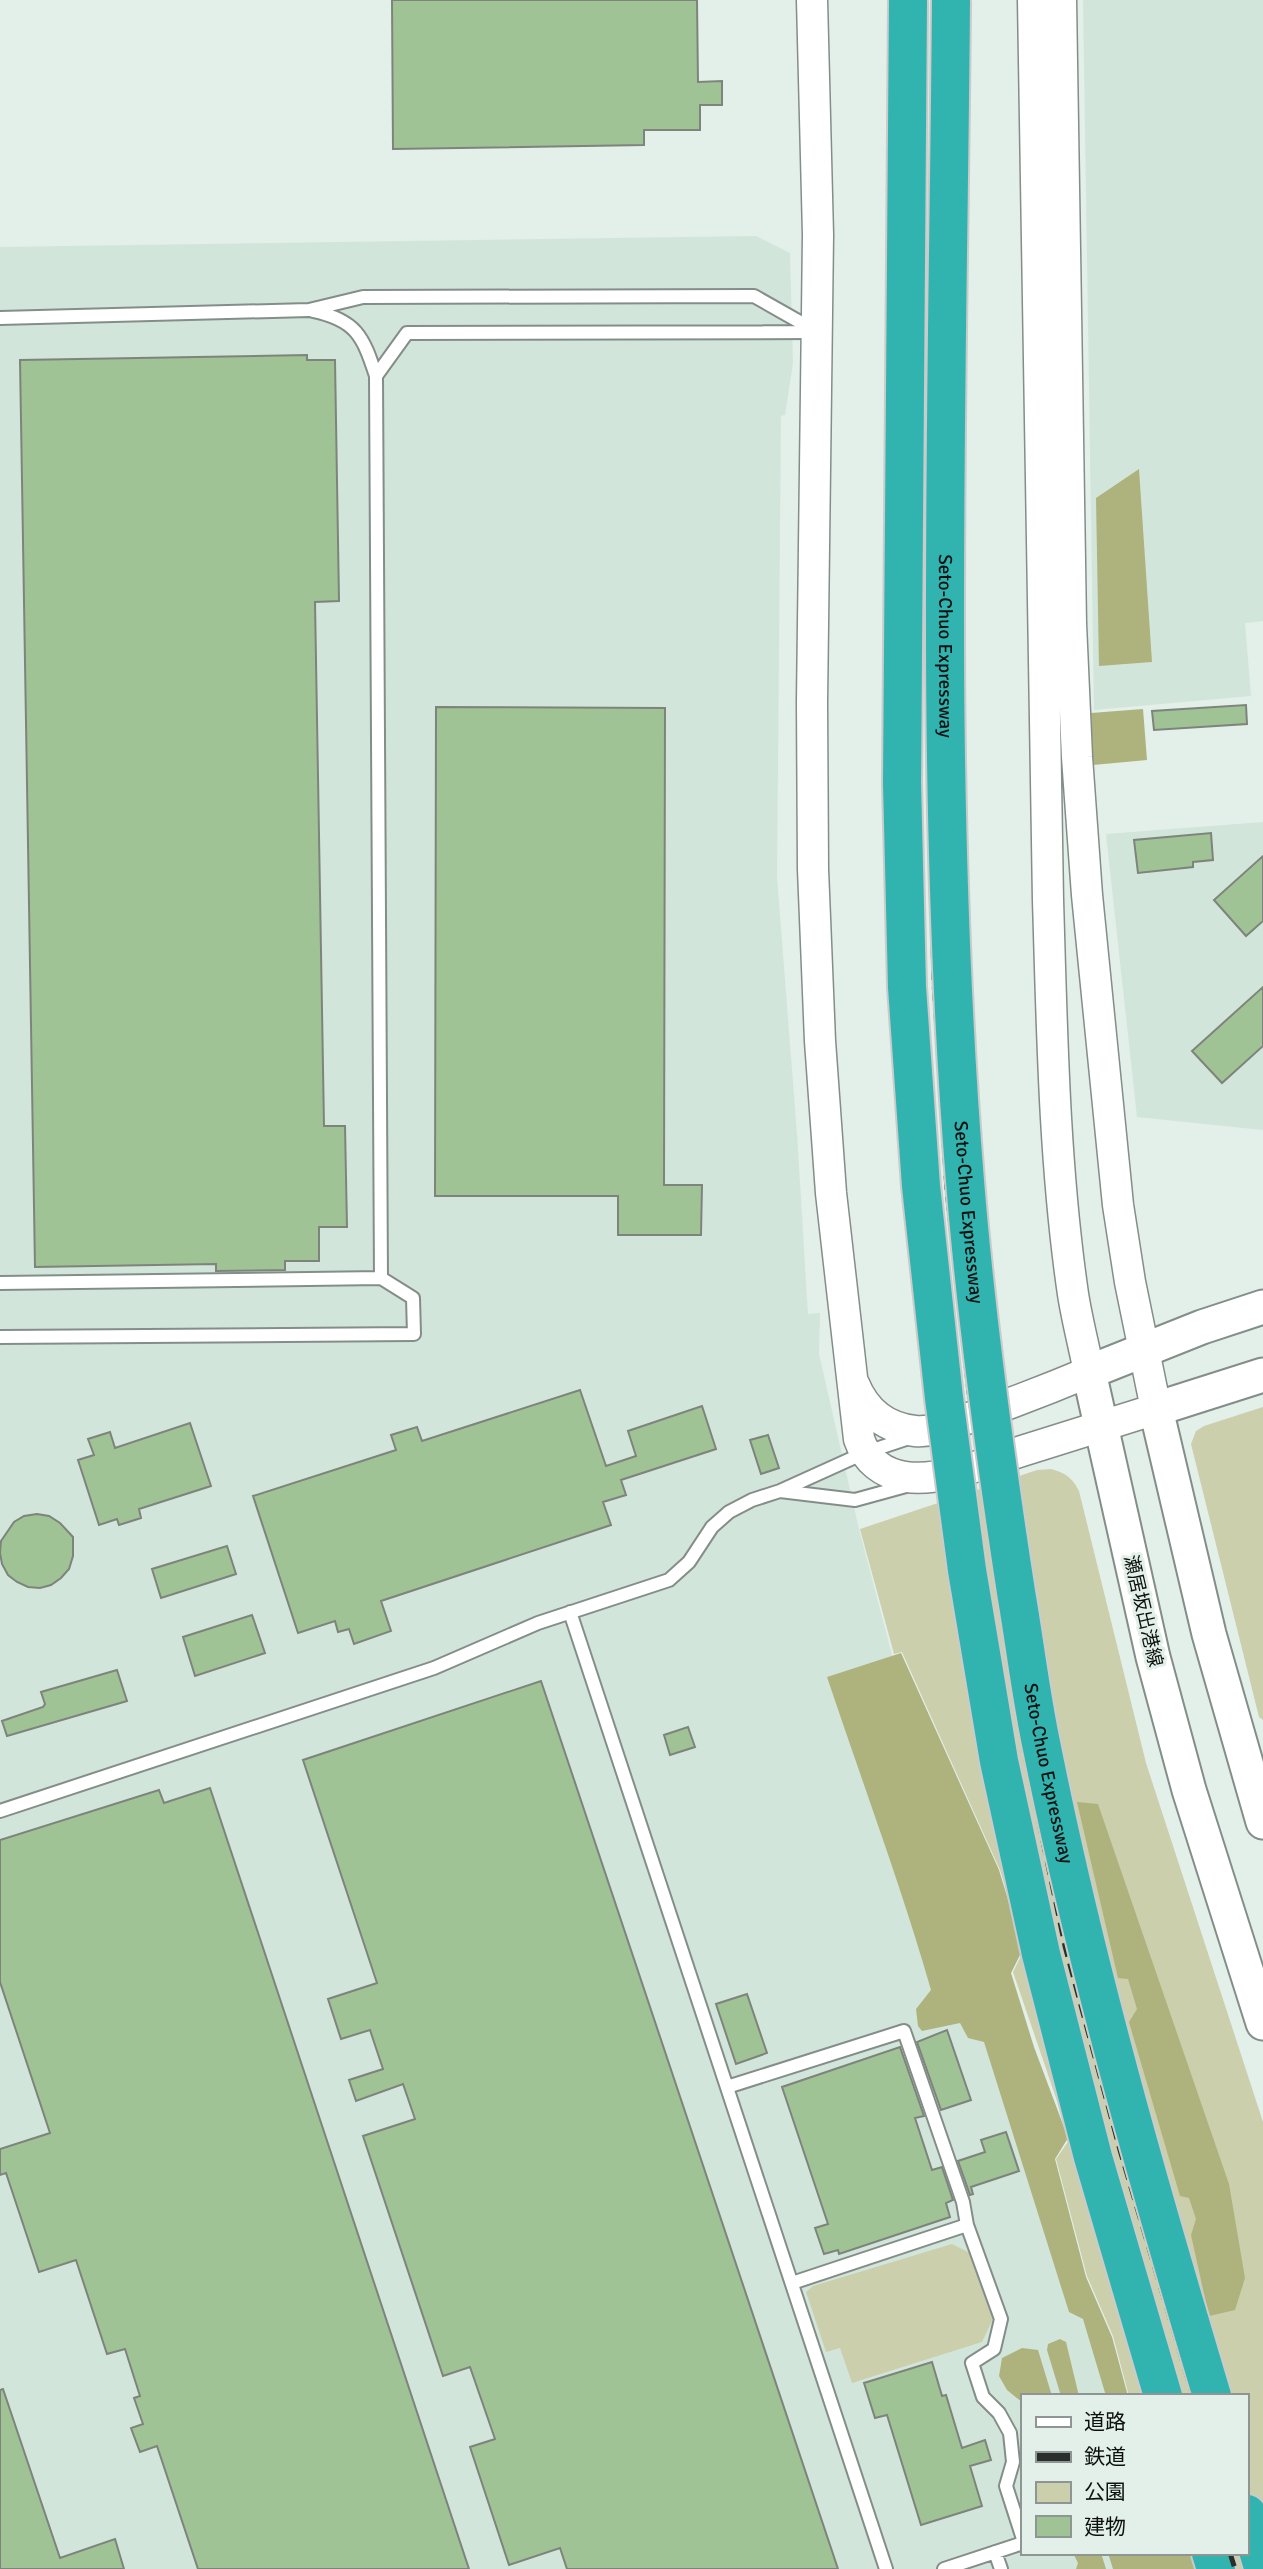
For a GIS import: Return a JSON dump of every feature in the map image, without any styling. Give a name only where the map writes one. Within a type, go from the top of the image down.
[{"type":"highway","points":[[908,0],[902,783],[907,987],[921,1186],[932,1292],[967,1570],[999,1761],[1041,1954],[1090,2144],[1163,2394]]},
{"type":"highway","name":"Seto-Chuo Expressway","points":[[951,0],[947,782],[952,981],[965,1183],[986,1390],[1044,1757],[1084,1939],[1130,2113],[1211,2394]]},
{"type":"highway","points":[[1249,2521],[1263,2567]]},
{"type":"main road","points":[[1089,1372],[1202,1327],[1263,1307]]},
{"type":"main road","name":"瀬居坂出港線","points":[[1089,1372],[1153,1657],[1189,1790],[1263,2023]]},
{"type":"main road","points":[[1263,1375],[1156,1409],[1209,1634],[1263,1822]]},
{"type":"street","points":[[812,0],[818,332],[812,702],[813,869],[820,1041],[828,1151],[859,1439],[864,1453],[875,1464],[890,1473],[907,1477],[928,1477],[962,1470],[1156,1409],[1143,1351],[1118,1205],[1087,895],[1077,757],[1071,624],[1061,0]]},
{"type":"street","points":[[851,1376],[869,1410],[882,1420],[900,1428],[917,1431],[937,1429],[1026,1399],[1089,1372],[1073,1296],[1063,1210],[1052,1029],[1047,873],[1033,0]]},
{"type":"lane","points":[[0,317],[309,310],[363,297],[754,296],[818,332]]},
{"type":"lane","points":[[309,310],[332,315],[349,324],[361,337],[376,376],[381,1278]]},
{"type":"lane","points":[[376,376],[407,333],[818,332]]},
{"type":"lane","points":[[0,1283],[381,1278],[413,1298],[414,1334],[0,1337]]},
{"type":"lane","points":[[0,1811],[434,1668],[538,1623],[669,1580],[689,1562],[712,1527],[729,1512],[864,1453],[937,1429]]},
{"type":"lane","points":[[779,1491],[855,1500],[962,1470]]},
{"type":"lane","points":[[570,1612],[886,2569]]},
{"type":"lane","points":[[727,2087],[904,2031],[962,2202],[967,2225],[1001,2319],[994,2349],[972,2363],[983,2397],[999,2413],[1010,2434],[1013,2462],[1006,2486],[1021,2535]]},
{"type":"lane","points":[[792,2283],[967,2225]]},
{"type":"lane","points":[[944,2569],[1021,2542]]},
{"type":"lane","points":[[995,2552],[1001,2569]]},
{"type":"shaded area","points":[[1083,0],[1263,0],[1263,621],[1245,623],[1251,696],[1094,710]]},
{"type":"shaded area","points":[[756,236],[790,253],[793,363],[785,415],[781,416],[777,877],[808,1314],[820,1313],[819,1354],[859,1529],[901,1689],[1111,2394],[1021,2394],[1021,2555],[1160,2555],[1164,2569],[0,2569],[0,247]]},
{"type":"shaded area","points":[[1263,822],[1263,1130],[1137,1117],[1106,834]]},
{"type":"green space","points":[[1139,469],[1152,662],[1099,666],[1096,498]]},
{"type":"green space","points":[[1143,709],[1147,760],[1093,765],[1091,713]]},
{"type":"green space","points":[[1263,1407],[1263,1720],[1259,1717],[1191,1444],[1196,1431],[1204,1426]]},
{"type":"green space","points":[[1051,1469],[1068,1476],[1079,1491],[1146,1763],[1263,2122],[1263,2569],[1202,2569],[1198,2555],[1249,2555],[1249,2394],[1128,2394],[1113,2336],[1087,2276],[1056,2159],[1070,2139],[1013,1972],[1025,1948],[1000,1870],[902,1652],[894,1654],[860,1529],[1037,1470]]},
{"type":"green space","points":[[901,1653],[999,1870],[1023,1949],[1011,1973],[1034,2047],[1068,2138],[1055,2159],[1086,2277],[1112,2337],[1127,2394],[1105,2394],[1083,2319],[1069,2312],[984,2042],[968,2038],[960,2023],[922,2031],[918,2026],[916,2009],[931,1990],[827,1677]]},
{"type":"green space","points":[[1077,1802],[1098,1804],[1229,2184],[1245,2278],[1235,2310],[1209,2316],[1191,2235],[1196,2219],[1189,2198],[1180,2196],[1129,2022],[1137,2009],[1128,1979],[1118,1978]]},
{"type":"green space","points":[[952,2244],[972,2254],[993,2319],[982,2342],[852,2383],[840,2348],[826,2352],[806,2292],[813,2286]]},
{"type":"green space","points":[[1060,2339],[1066,2342],[1079,2394],[1060,2394],[1047,2350],[1048,2344]]},
{"type":"green space","points":[[1022,2348],[1038,2350],[1051,2394],[1021,2394],[1021,2401],[1007,2390],[999,2376],[1002,2358]]},
{"type":"green space","points":[[1074,2555],[1102,2555],[1106,2569],[1076,2569],[1078,2563]]},
{"type":"green space","points":[[1109,2555],[1197,2555],[1201,2569],[1113,2569]]},
{"type":"building","points":[[392,0],[697,0],[698,82],[722,81],[722,105],[700,105],[700,130],[644,130],[644,145],[393,149]]},
{"type":"building","points":[[307,355],[307,360],[335,360],[339,601],[315,602],[324,1126],[345,1126],[347,1227],[319,1227],[319,1261],[285,1261],[285,1270],[216,1271],[216,1264],[35,1267],[20,360]]},
{"type":"building","points":[[1246,705],[1247,724],[1154,730],[1152,711]]},
{"type":"building","points":[[436,707],[665,708],[664,1185],[702,1185],[701,1235],[618,1235],[618,1196],[435,1196]]},
{"type":"building","points":[[1211,833],[1213,860],[1193,862],[1193,867],[1138,873],[1134,840]]},
{"type":"building","points":[[1263,856],[1263,921],[1246,936],[1214,900]]},
{"type":"building","points":[[1263,987],[1263,1046],[1222,1083],[1192,1051]]},
{"type":"building","points":[[580,1390],[606,1466],[636,1456],[628,1431],[702,1406],[716,1449],[621,1480],[626,1495],[603,1502],[611,1525],[381,1601],[391,1631],[354,1644],[349,1629],[338,1632],[335,1621],[298,1633],[253,1496],[396,1450],[391,1435],[417,1427],[422,1441]]},
{"type":"building","points":[[190,1423],[211,1486],[139,1509],[141,1518],[119,1525],[117,1519],[99,1525],[78,1460],[94,1455],[88,1439],[110,1432],[115,1448]]},
{"type":"building","points":[[768,1435],[779,1468],[761,1474],[750,1440]]},
{"type":"building","points":[[24,1516],[49,1516],[60,1523],[73,1537],[73,1556],[69,1569],[51,1585],[40,1588],[28,1587],[8,1575],[0,1553],[1,1541],[14,1522]]},
{"type":"building","points":[[227,1546],[236,1574],[161,1598],[152,1569]]},
{"type":"building","points":[[252,1615],[265,1653],[195,1676],[183,1637]]},
{"type":"building","points":[[117,1670],[127,1701],[7,1736],[2,1721],[43,1707],[45,1704],[41,1692]]},
{"type":"building","points":[[541,1681],[838,2569],[567,2569],[560,2548],[509,2565],[470,2447],[495,2439],[470,2367],[443,2376],[363,2136],[415,2119],[403,2084],[356,2101],[349,2080],[383,2069],[370,2030],[341,2039],[328,1999],[377,1983],[303,1760]]},
{"type":"building","points":[[688,1727],[695,1747],[670,1755],[664,1735]]},
{"type":"building","points":[[210,1788],[469,2569],[198,2569],[157,2446],[140,2452],[131,2428],[143,2424],[134,2398],[140,2396],[125,2349],[107,2354],[76,2260],[39,2272],[6,2173],[0,2175],[0,2149],[50,2133],[0,1982],[0,1840],[159,1790],[164,1803]]},
{"type":"building","points":[[747,1994],[767,2053],[736,2064],[716,2004]]},
{"type":"building","points":[[947,2030],[971,2100],[941,2110],[917,2042]]},
{"type":"building","points":[[900,2047],[924,2116],[915,2118],[932,2170],[942,2167],[953,2200],[946,2203],[950,2217],[839,2254],[838,2250],[824,2254],[815,2228],[828,2224],[782,2087]]},
{"type":"building","points":[[1006,2132],[1019,2171],[971,2187],[973,2194],[970,2195],[958,2161],[985,2152],[981,2140]]},
{"type":"building","points":[[932,2362],[942,2396],[946,2395],[962,2448],[985,2440],[991,2460],[970,2466],[982,2506],[921,2525],[887,2415],[875,2418],[864,2383]]},
{"type":"building","points":[[3,2389],[60,2558],[115,2539],[124,2569],[0,2569],[0,2390]]},
{"type":"railway","points":[[935,0],[929,783],[934,982],[947,1190],[969,1392],[1024,1750],[1065,1946],[1120,2150],[1192,2394]]},
{"type":"railway","points":[[919,726],[923,117]]},
{"type":"railway","points":[[1231,2555],[1235,2569]]}]
